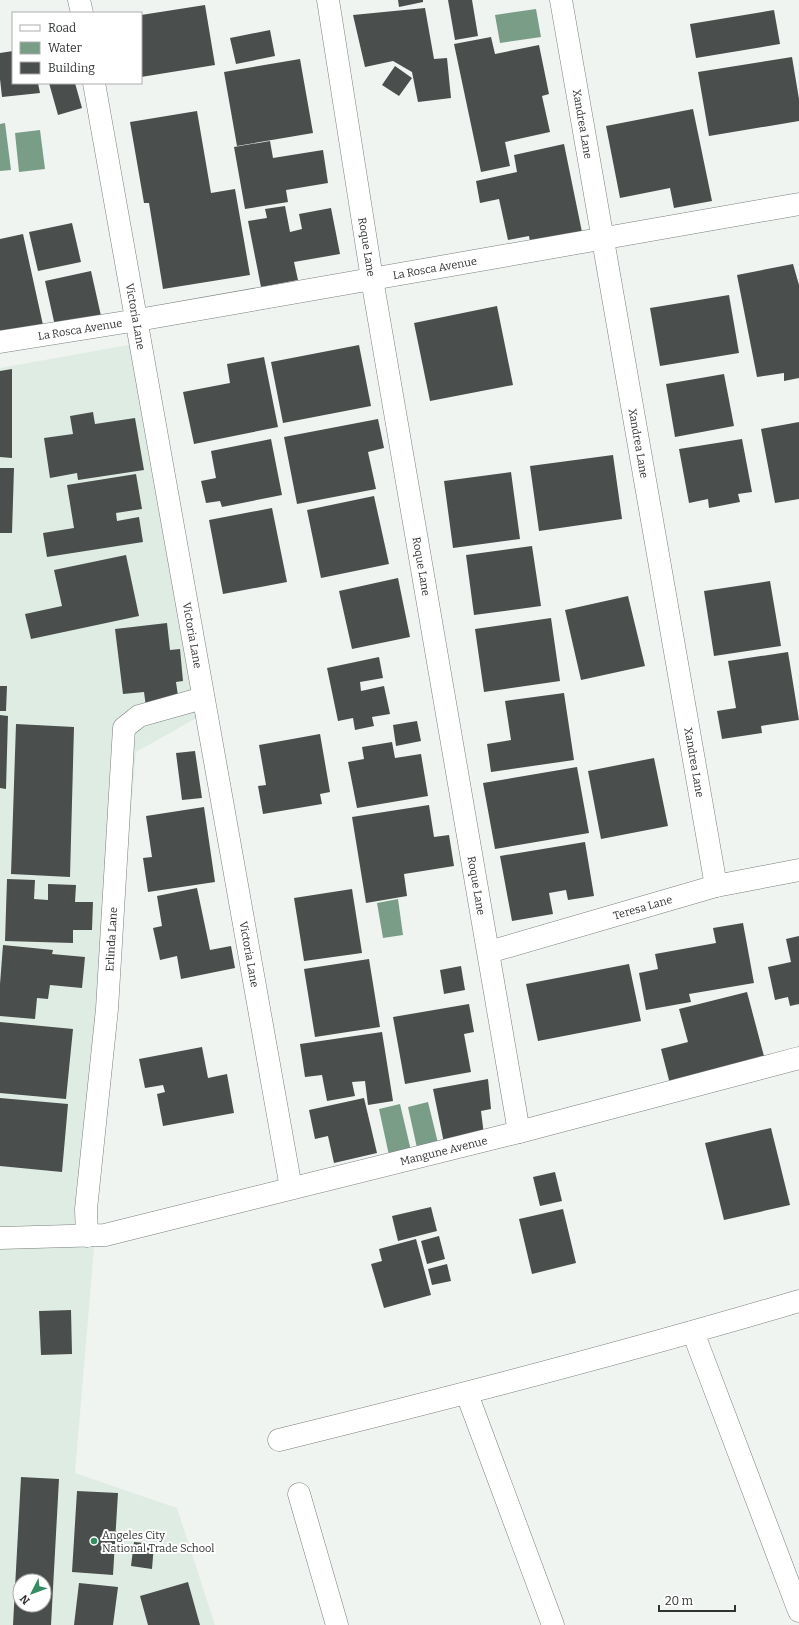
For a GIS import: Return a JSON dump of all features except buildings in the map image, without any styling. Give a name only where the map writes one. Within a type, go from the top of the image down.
[{"type":"street","points":[[79,0],[82,12]]},
{"type":"street","name":"Roque Lane","points":[[328,0],[372,279],[519,1132]]},
{"type":"street","name":"Xandrea Lane","points":[[561,0],[716,886]]},
{"type":"street","name":"Victoria Lane","points":[[94,84],[138,320],[291,1188]]},
{"type":"street","name":"La Rosca Avenue","points":[[0,342],[138,320],[799,204]]},
{"type":"street","name":"Erlinda Lane","points":[[87,1236],[86,1209],[107,1009],[124,728],[139,716],[204,698]]},
{"type":"street","name":"Teresa Lane","points":[[489,952],[716,886],[799,870]]},
{"type":"street","name":"Mangune Avenue","points":[[0,1238],[105,1235],[519,1132],[799,1058]]},
{"type":"street","points":[[279,1440],[467,1394],[693,1332],[799,1301]]},
{"type":"street","points":[[693,1332],[799,1611]]},
{"type":"street","points":[[467,1394],[553,1625]]},
{"type":"street","points":[[299,1494],[337,1625]]},
{"type":"shaded area","points":[[139,343],[207,712],[136,752],[75,1473],[177,1508],[215,1625],[0,1625],[0,368]]},
{"type":"water","points":[[536,9],[541,37],[500,43],[495,15]]},
{"type":"water","points":[[5,123],[11,170],[0,171],[0,124]]},
{"type":"water","points":[[40,130],[45,169],[19,172],[15,133]]},
{"type":"water","points":[[398,899],[403,935],[383,938],[377,903]]},
{"type":"water","points":[[428,1102],[438,1143],[417,1148],[408,1107]]},
{"type":"water","points":[[400,1104],[412,1155],[390,1160],[379,1109]]},
{"type":"place","name":"Angeles City National Trade School","points":[[94,1541]]}]
